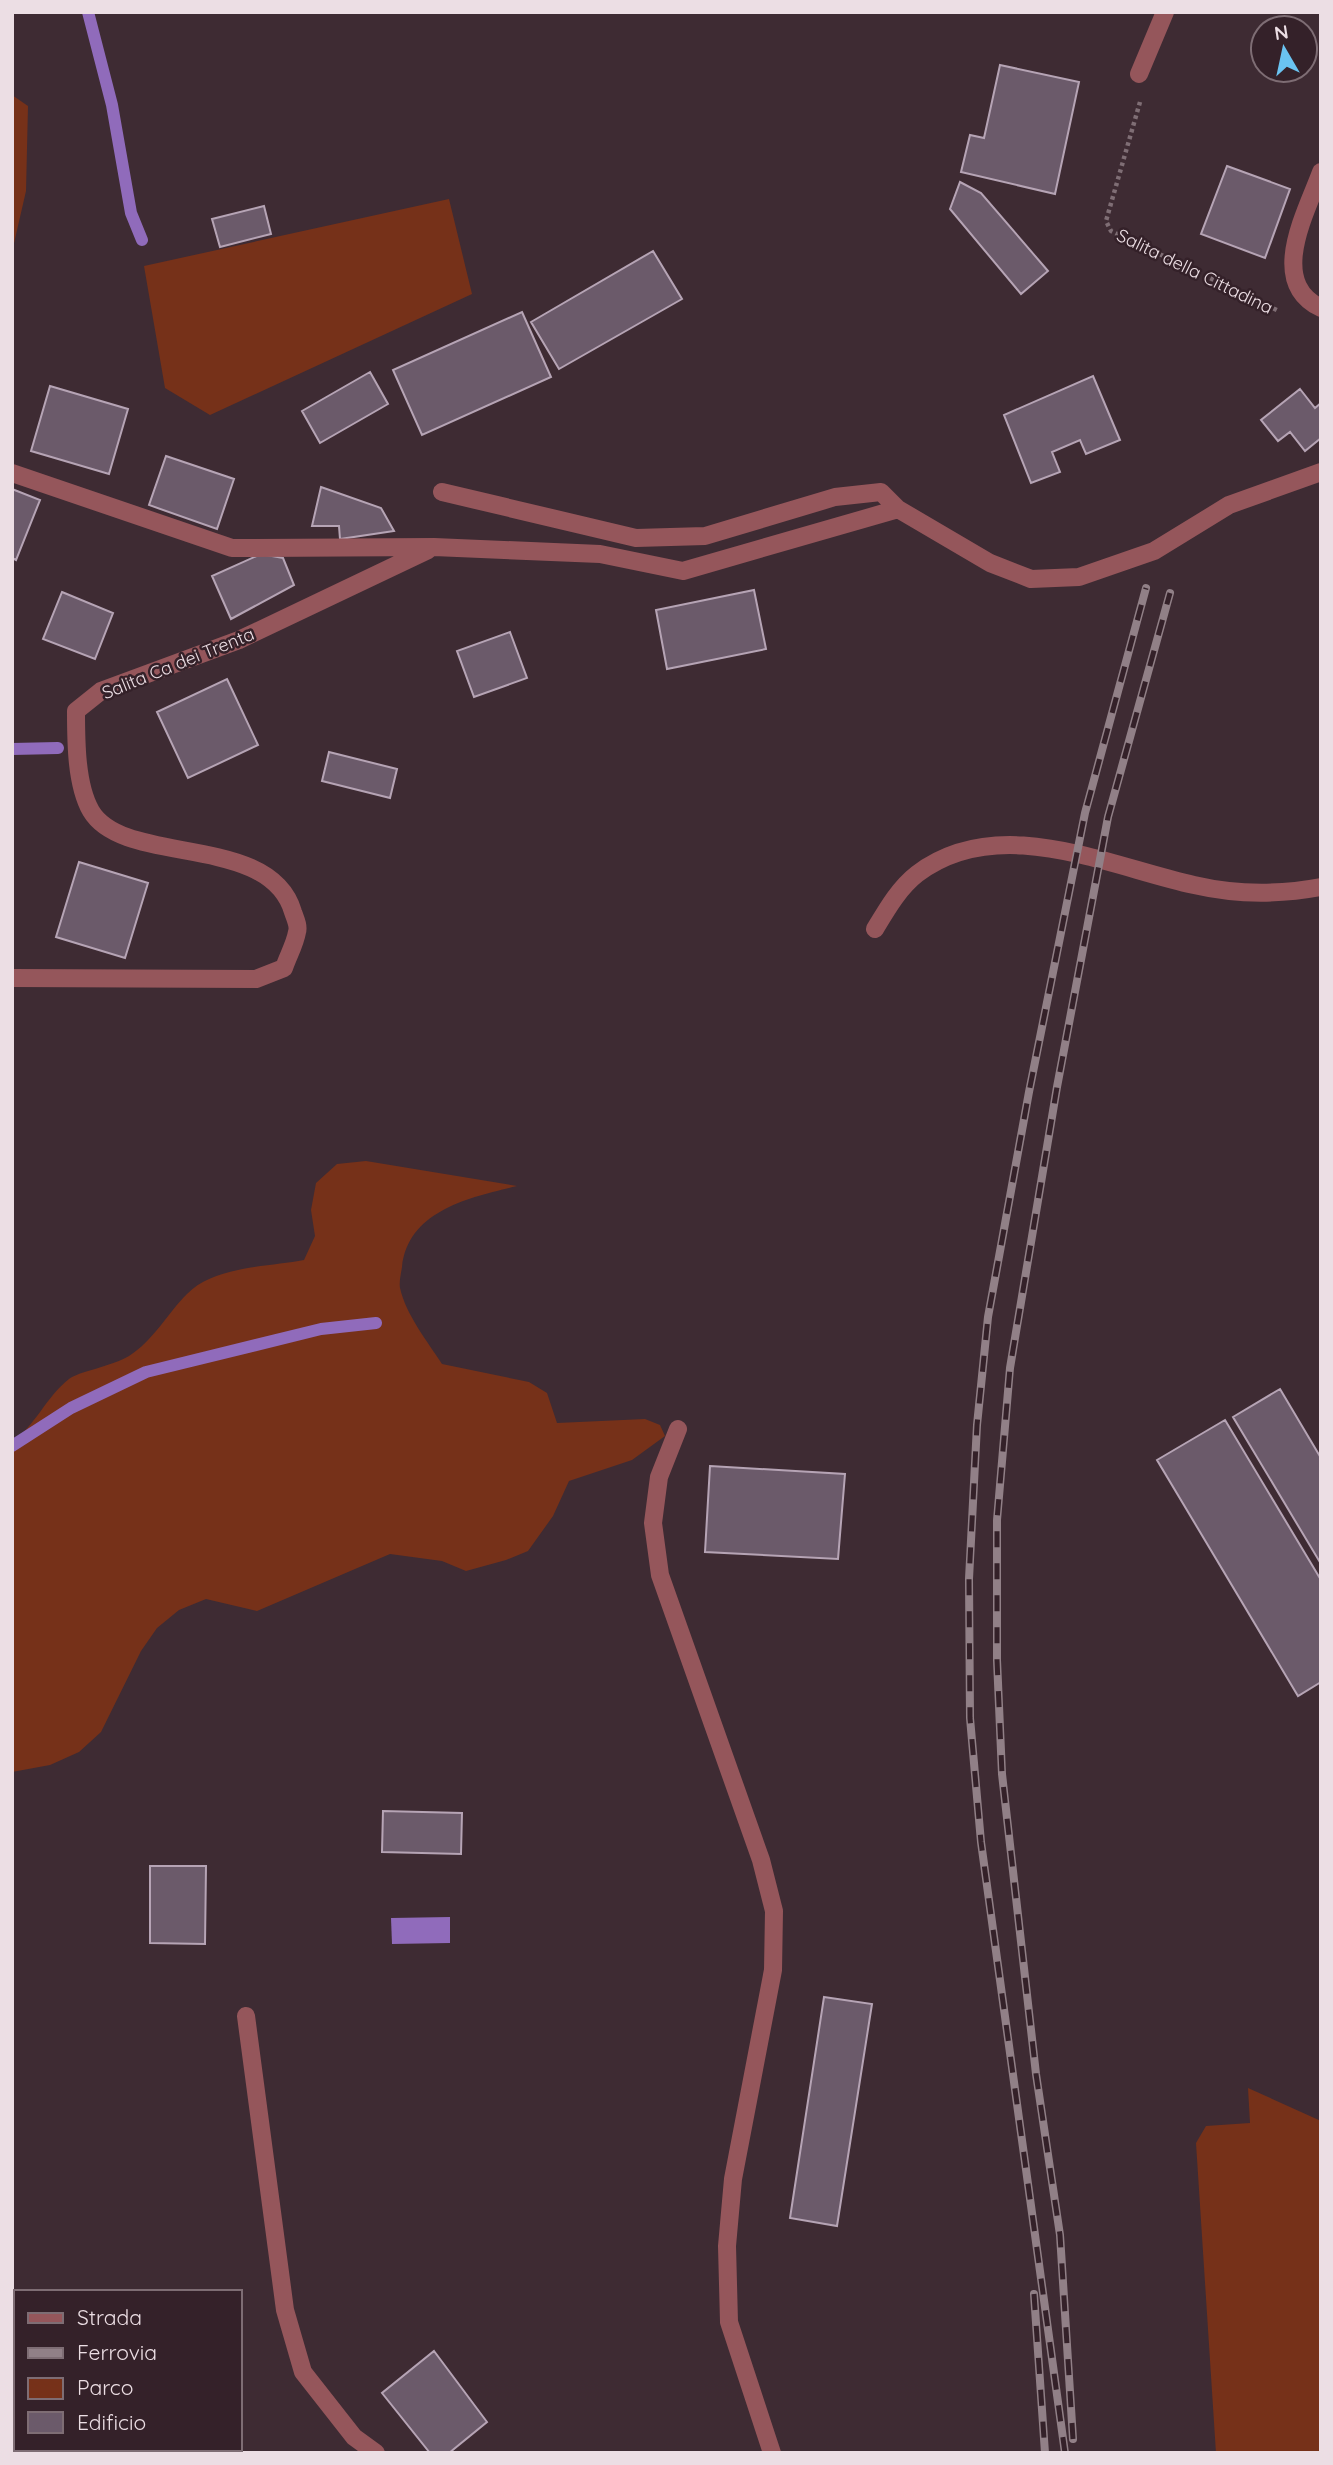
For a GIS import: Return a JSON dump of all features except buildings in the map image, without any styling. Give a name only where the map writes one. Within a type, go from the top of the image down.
[{"type":"street","points":[[1141,70],[1165,12]]},
{"type":"street","name":"Salita della Cittadina","points":[[1321,173],[1292,255],[1298,290],[1308,302],[1321,308]]},
{"type":"street","points":[[442,492],[636,538],[705,536],[835,497],[881,492],[898,509],[990,564],[1031,579],[1079,578],[1154,551],[1228,505],[1321,472]]},
{"type":"street","points":[[12,473],[232,548],[434,547],[600,554],[683,571],[898,509]]},
{"type":"street","name":"Salita Ca dei Trenta","points":[[12,978],[256,979],[284,968],[298,930],[290,901],[271,877],[246,865],[118,834],[91,812],[75,757],[76,712],[101,691],[239,640],[434,547]]},
{"type":"street","points":[[876,929],[893,899],[917,874],[958,852],[1005,845],[1051,847],[1195,885],[1249,894],[1288,893],[1321,887]]},
{"type":"street","points":[[678,1429],[659,1477],[653,1523],[660,1576],[761,1860],[774,1911],[774,1970],[733,2179],[727,2246],[729,2322],[772,2453]]},
{"type":"street","points":[[246,2016],[288,2322],[303,2372],[354,2437],[376,2453]]},
{"type":"path","name":"Salita della Cittadina","points":[[1141,70],[1146,82],[1107,221],[1111,231],[1284,314]]},
{"type":"green space","points":[[12,95],[28,106],[26,191],[12,252]]},
{"type":"green space","points":[[449,199],[472,294],[210,415],[165,388],[144,266]]},
{"type":"green space","points":[[366,1161],[517,1186],[480,1195],[445,1209],[429,1219],[416,1232],[407,1248],[400,1280],[403,1298],[418,1328],[442,1364],[529,1382],[547,1393],[557,1423],[645,1419],[660,1425],[665,1436],[632,1460],[569,1481],[553,1516],[528,1551],[506,1560],[466,1571],[442,1561],[390,1554],[257,1611],[206,1599],[179,1610],[157,1628],[141,1651],[101,1732],[79,1752],[50,1765],[12,1772],[12,1442],[28,1428],[69,1379],[122,1360],[138,1350],[198,1285],[226,1273],[304,1260],[315,1236],[311,1210],[316,1183],[337,1164]]},
{"type":"green space","points":[[1248,2088],[1321,2121],[1321,2453],[1216,2453],[1196,2143],[1206,2126],[1250,2123]]},
{"type":"shaded area","points":[[450,1917],[450,1943],[392,1944],[391,1918]]},
{"type":"waterway","points":[[88,12],[112,105],[131,213],[142,240]]},
{"type":"waterway","points":[[12,749],[58,748]]},
{"type":"waterway","points":[[12,1446],[71,1408],[146,1372],[321,1329],[376,1323]]},
{"type":"railway","points":[[1065,2453],[981,1842],[970,1718],[969,1579],[977,1425],[988,1317],[1029,1092],[1085,813],[1146,588]]},
{"type":"railway","points":[[1073,2439],[1060,2235],[1036,2074],[1002,1774],[997,1660],[997,1520],[1010,1368],[1057,1087],[1108,817],[1170,593]]},
{"type":"railway","points":[[1034,2294],[1045,2453]]}]
